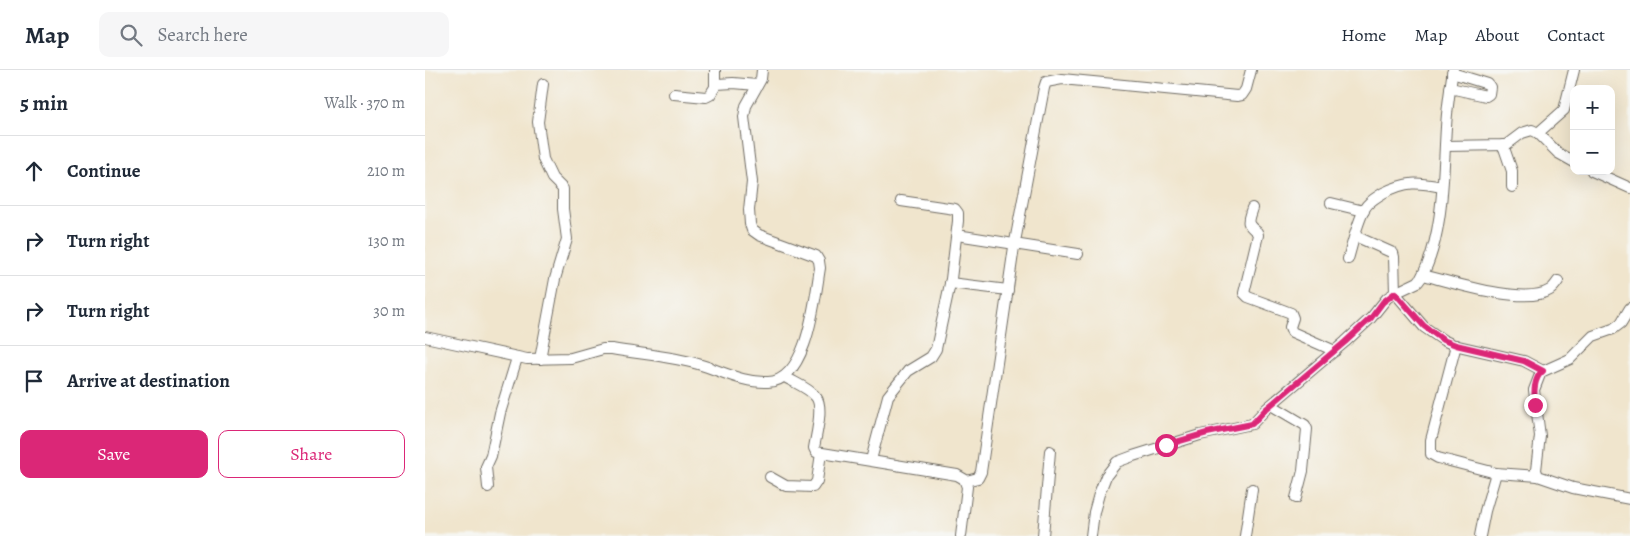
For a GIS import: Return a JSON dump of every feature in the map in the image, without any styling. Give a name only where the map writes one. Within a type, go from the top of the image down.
[{"type":"street","points":[[674,94],[705,97],[710,95],[715,86],[715,70]]},
{"type":"street","points":[[425,338],[517,358],[571,358],[603,349],[612,349],[698,364],[754,382],[770,382],[785,377],[797,360],[808,330],[820,268],[816,256],[759,235],[752,230],[750,224],[749,210],[752,182],[743,117],[762,70]]},
{"type":"street","points":[[785,377],[811,392],[817,398],[819,408],[814,448],[816,452],[957,475],[966,481],[978,478],[981,472],[1015,244],[1046,82],[1062,79],[1237,96],[1242,95],[1246,89],[1251,70]]},
{"type":"street","points":[[1538,133],[1564,110],[1574,70]]},
{"type":"street","points":[[1091,536],[1094,512],[1099,494],[1106,476],[1117,462],[1200,435],[1252,424],[1271,405],[1335,351],[1366,322],[1383,302],[1395,293],[1418,282],[1423,275],[1436,233],[1442,187],[1446,119],[1450,88],[1453,72],[1488,84],[1490,91],[1486,96],[1450,88]]},
{"type":"street","points":[[715,86],[722,83],[757,85]]},
{"type":"street","points":[[540,359],[555,279],[567,239],[563,209],[563,188],[552,178],[543,159],[538,122],[543,84]]},
{"type":"street","points":[[1445,146],[1509,144],[1522,133],[1529,130],[1538,133],[1558,154],[1570,160]]},
{"type":"street","points":[[1503,145],[1512,171],[1512,187]]},
{"type":"street","points":[[1602,175],[1630,188]]},
{"type":"street","points":[[1348,259],[1364,211],[1373,199],[1403,184],[1420,182],[1442,187]]},
{"type":"street","points":[[871,460],[888,396],[908,372],[931,357],[936,349],[950,283],[957,235],[959,216],[955,209],[901,201]]},
{"type":"street","points":[[1331,203],[1364,211]]},
{"type":"street","points":[[1252,208],[1248,224],[1258,234],[1244,293],[1291,313],[1293,318],[1290,327],[1292,332],[1335,351]]},
{"type":"street","points":[[957,235],[1078,254]]},
{"type":"street","points":[[1355,236],[1393,254],[1395,293],[1424,326],[1436,336],[1456,345],[1524,361],[1543,371]]},
{"type":"street","points":[[1423,275],[1501,294],[1521,296],[1549,291],[1558,281]]},
{"type":"street","points":[[950,283],[1008,290]]},
{"type":"street","points":[[1538,476],[1536,470],[1539,429],[1534,390],[1538,377],[1543,371],[1570,359],[1593,336],[1613,329],[1621,323],[1630,308]]},
{"type":"street","points":[[1456,345],[1431,440],[1430,452],[1432,455],[1437,458],[1496,473],[1538,476],[1573,488],[1630,499]]},
{"type":"street","points":[[488,487],[486,467],[491,456],[500,413],[517,358]]},
{"type":"street","points":[[1271,405],[1307,428],[1303,471],[1295,498]]},
{"type":"street","points":[[1043,536],[1050,451]]},
{"type":"street","points":[[771,477],[787,486],[813,487],[817,481],[821,453]]},
{"type":"street","points":[[1480,536],[1485,510],[1496,473]]},
{"type":"street","points":[[961,536],[966,481]]},
{"type":"street","points":[[1245,536],[1252,489]]},
{"type":"route","points":[[1166,445],[1207,433],[1252,424],[1266,409],[1345,342],[1371,318],[1383,302],[1395,293],[1424,326],[1443,340],[1456,345],[1524,361],[1543,371],[1539,374],[1534,390],[1535,405]]}]
